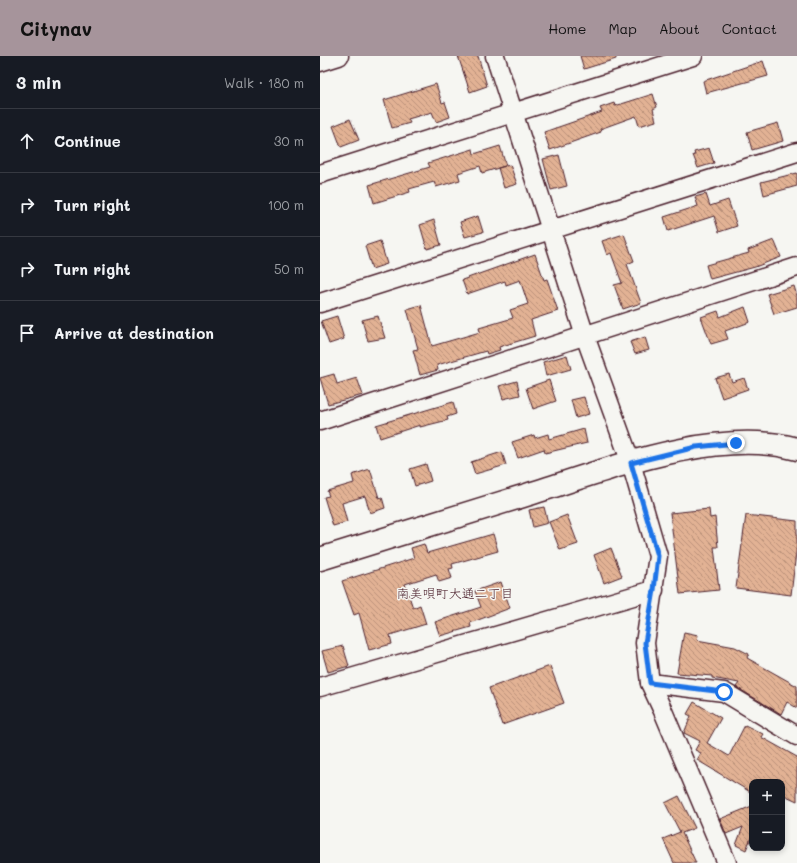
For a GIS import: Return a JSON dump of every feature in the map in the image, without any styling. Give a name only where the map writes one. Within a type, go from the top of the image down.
[{"type":"street","points":[[320,62],[339,56]]},
{"type":"street","points":[[495,56],[585,336],[631,463],[658,556],[645,643],[650,683],[727,863]]},
{"type":"street","points":[[320,174],[693,56]]},
{"type":"street","points":[[320,304],[797,152]]},
{"type":"street","points":[[320,421],[797,267]]},
{"type":"street","points":[[320,559],[631,463],[696,447],[736,443],[786,446],[797,449]]},
{"type":"street","points":[[320,687],[654,590]]},
{"type":"street","points":[[650,683],[724,692],[797,736]]},
{"type":"building","points":[[458,56],[478,56],[487,86],[470,92]]},
{"type":"building","points":[[580,56],[616,56],[616,59],[584,69]]},
{"type":"building","points":[[763,61],[768,76],[706,93],[703,81]]},
{"type":"building","points":[[436,84],[442,103],[445,102],[450,117],[436,122],[432,112],[408,119],[410,123],[392,128],[384,100]]},
{"type":"building","points":[[653,94],[657,107],[653,109],[656,121],[639,126],[636,116],[600,129],[601,132],[550,150],[544,132],[602,112],[600,108],[614,103],[615,106]]},
{"type":"building","points":[[350,119],[359,140],[341,147],[333,126]]},
{"type":"building","points":[[778,123],[783,141],[752,150],[747,132]]},
{"type":"building","points":[[500,146],[506,166],[510,165],[517,184],[504,188],[498,168],[482,173],[480,166],[458,173],[460,180],[436,187],[434,182],[409,189],[410,192],[374,203],[369,185],[430,167],[428,163],[473,149],[474,154]]},
{"type":"building","points":[[709,148],[714,163],[698,168],[693,155],[695,155],[694,152]]},
{"type":"building","points":[[559,155],[567,186],[551,190],[543,159]]},
{"type":"building","points":[[797,173],[797,186],[764,195],[761,182]]},
{"type":"building","points":[[706,194],[710,206],[728,200],[737,226],[719,232],[714,216],[668,231],[664,217],[698,206],[695,197]]},
{"type":"building","points":[[478,216],[483,232],[465,237],[460,222]]},
{"type":"building","points":[[434,220],[441,245],[427,249],[420,225]]},
{"type":"building","points":[[624,234],[634,261],[627,264],[641,303],[623,309],[614,285],[622,283],[611,253],[607,255],[602,241]]},
{"type":"building","points":[[774,240],[781,257],[755,267],[710,279],[706,265],[749,253],[748,250]]},
{"type":"building","points":[[380,241],[387,264],[372,269],[365,246]]},
{"type":"building","points":[[535,254],[544,280],[547,279],[558,311],[531,320],[535,336],[499,347],[500,350],[487,354],[486,351],[437,365],[438,370],[420,375],[413,350],[418,349],[407,309],[421,305],[432,346],[480,332],[479,328],[513,318],[510,310],[528,304],[520,280],[506,285],[505,281],[467,294],[462,280]]},
{"type":"building","points":[[794,286],[797,296],[797,307],[774,314],[767,294]]},
{"type":"building","points":[[745,307],[750,322],[725,331],[728,339],[711,344],[701,317],[718,311],[720,317]]},
{"type":"building","points":[[337,316],[344,339],[329,344],[321,321]]},
{"type":"building","points":[[378,316],[385,338],[368,341],[362,320]]},
{"type":"building","points":[[645,337],[649,350],[635,354],[630,342]]},
{"type":"building","points":[[567,355],[571,369],[546,376],[543,362]]},
{"type":"building","points":[[334,374],[337,384],[357,378],[363,395],[328,404],[320,378]]},
{"type":"building","points":[[729,374],[732,382],[744,378],[748,389],[722,398],[715,378]]},
{"type":"building","points":[[549,380],[556,401],[533,409],[526,388]]},
{"type":"building","points":[[517,381],[520,395],[503,399],[499,386]]},
{"type":"building","points":[[584,397],[589,414],[576,418],[571,400]]},
{"type":"building","points":[[453,402],[456,414],[447,417],[448,420],[420,427],[420,425],[380,438],[376,425]]},
{"type":"building","points":[[584,429],[587,443],[545,453],[544,449],[518,458],[512,442],[534,435],[535,438],[548,434],[549,439]]},
{"type":"building","points":[[502,452],[506,465],[475,474],[471,462]]},
{"type":"building","points":[[426,464],[431,481],[415,486],[410,469]]},
{"type":"building","points":[[370,469],[379,498],[382,497],[385,508],[370,513],[365,496],[342,503],[347,522],[333,526],[324,497],[329,496],[327,491],[354,483],[352,475]]},
{"type":"building","points":[[544,507],[548,523],[533,527],[529,510]]},
{"type":"building","points":[[709,509],[710,518],[715,517],[718,547],[714,547],[719,590],[680,594],[670,513]]},
{"type":"building","points":[[567,515],[578,544],[560,550],[549,522]]},
{"type":"building","points":[[746,515],[797,521],[797,544],[791,595],[736,588]]},
{"type":"building","points":[[493,534],[498,551],[452,564],[453,568],[449,569],[452,578],[439,582],[436,574],[405,584],[413,608],[420,605],[426,624],[390,635],[392,644],[369,650],[359,613],[354,615],[342,581],[414,558],[411,548],[424,544],[427,553]]},
{"type":"building","points":[[611,548],[622,576],[604,583],[594,555]]},
{"type":"building","points":[[501,582],[510,608],[470,623],[471,627],[440,636],[435,622],[481,607],[475,591]]},
{"type":"building","points":[[684,632],[698,635],[697,640],[735,647],[749,654],[747,658],[797,686],[797,708],[787,702],[781,714],[736,687],[739,683],[712,678],[712,676],[677,673]]},
{"type":"building","points":[[343,646],[349,666],[328,672],[322,651]]},
{"type":"building","points":[[550,666],[564,703],[502,725],[489,688]]},
{"type":"building","points":[[694,702],[721,718],[707,743],[729,756],[745,725],[763,734],[761,737],[797,757],[797,801],[785,795],[785,779],[749,779],[749,791],[697,760],[701,753],[695,750],[700,741],[684,733],[691,716],[687,714]]},
{"type":"building","points":[[679,796],[695,828],[682,833],[696,863],[674,863],[663,839],[680,832],[665,803]]},
{"type":"building","points":[[749,807],[749,842],[746,850],[736,845],[743,827],[726,834],[720,819]]},
{"type":"district","name":"南美唄町大通二丁目","points":[[455,593]]},
{"type":"route","points":[[724,692],[650,683],[645,643],[658,556],[631,463],[696,447],[736,443]]}]
